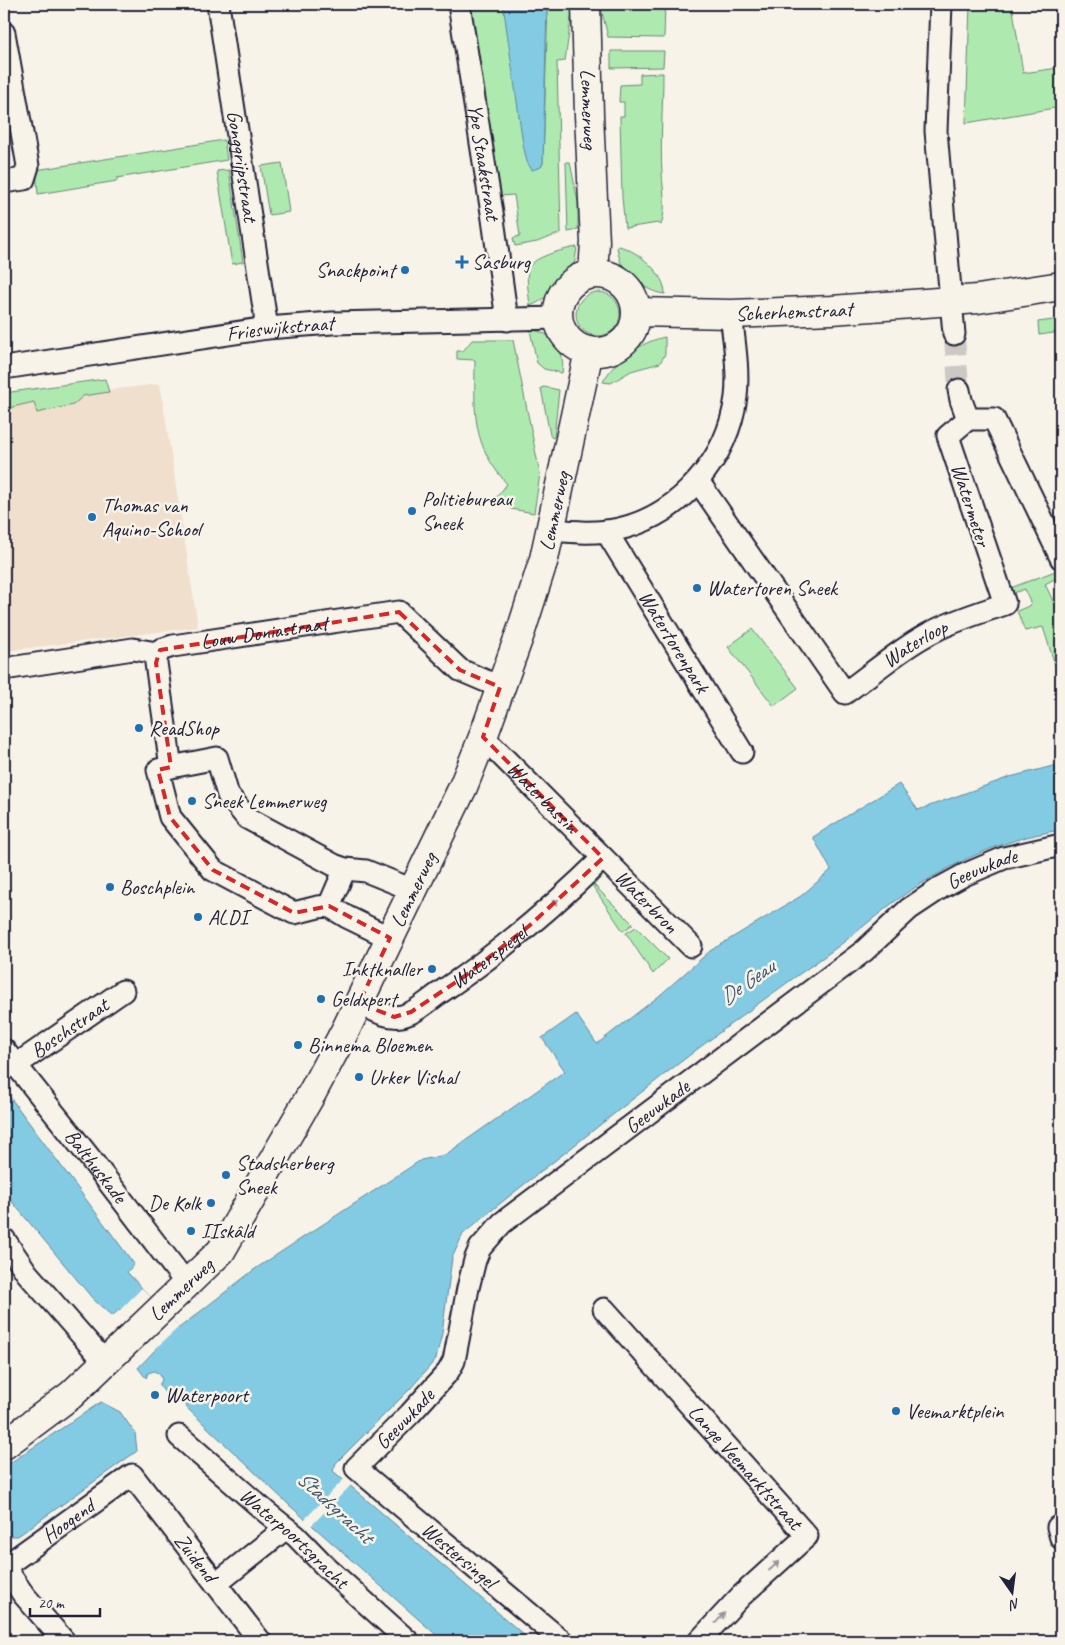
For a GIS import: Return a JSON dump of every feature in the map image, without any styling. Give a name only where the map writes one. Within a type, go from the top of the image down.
[{"type":"main road","name":"Lemmerweg","points":[[586,4],[595,242],[593,274]]},
{"type":"main road","points":[[593,274],[614,278],[623,284],[632,297],[636,312],[633,330],[622,343],[606,351],[598,352],[589,351],[573,343],[566,336],[558,318],[559,308],[565,291],[576,280],[593,274]]},
{"type":"main road","name":"Scherhemstraat","points":[[636,312],[731,314],[832,310],[978,299],[1061,286]]},
{"type":"main road","name":"Lemmerweg","points":[[106,1362],[138,1329],[220,1252],[312,1093],[359,1003],[463,787],[521,631],[544,559],[589,351]]},
{"type":"main road","points":[[4,1445],[71,1395],[106,1362]]},
{"type":"street","name":"Gonggrijpstraat","points":[[218,4],[267,328]]},
{"type":"street","name":"Ype Staakstraat","points":[[459,4],[493,219],[506,320]]},
{"type":"street","points":[[941,4],[936,131],[954,334]]},
{"type":"street","points":[[4,33],[28,166],[24,179],[4,182]]},
{"type":"street","points":[[550,530],[606,531],[634,524],[658,513],[677,500],[698,481],[720,448],[729,429],[733,413],[736,396],[736,375],[731,314]]},
{"type":"street","name":"Frieswijkstraat","points":[[4,368],[267,328],[332,323],[558,318]]},
{"type":"street","points":[[959,390],[968,419],[994,419],[1061,558]]},
{"type":"street","name":"Watermeter","points":[[968,419],[948,436],[1002,598]]},
{"type":"street","name":"Waterloop","points":[[698,481],[846,693],[934,630],[959,619],[1004,604],[1002,598]]},
{"type":"street","name":"Watertorenpark","points":[[606,531],[742,752]]},
{"type":"street","name":"Louw Doniastraat","points":[[4,669],[133,650],[157,653],[172,646],[399,612],[460,670],[500,687]]},
{"type":"street","points":[[157,653],[156,663],[171,767]]},
{"type":"street","name":"Waterbassin","points":[[483,737],[603,858]]},
{"type":"street","points":[[390,938],[329,906],[294,914],[213,870],[170,817],[158,770],[217,758],[228,795],[248,818],[334,865],[345,869],[366,871],[413,890]]},
{"type":"street","name":"Geeuwkade","points":[[356,1468],[410,1414],[448,1372],[454,1361],[475,1260],[480,1248],[502,1223],[864,951],[909,909],[942,887],[984,865],[1012,856],[1061,845]]},
{"type":"street","name":"Waterspiegel","points":[[359,1003],[394,1016],[406,1015],[412,1012],[465,976],[529,926],[603,858]]},
{"type":"street","name":"Waterbron","points":[[603,858],[691,946]]},
{"type":"street","points":[[329,906],[345,869]]},
{"type":"street","name":"Boschstraat","points":[[10,1058],[122,992]]},
{"type":"street","name":"Balthuskade","points":[[10,1058],[186,1283]]},
{"type":"street","points":[[4,1239],[27,1273],[106,1362]]},
{"type":"street","name":"Lange Veemarktstraat","points":[[604,1309],[807,1536],[741,1596],[699,1641]]},
{"type":"street","name":"Waterpoortsgracht","points":[[179,1436],[296,1536],[327,1568],[408,1641]]},
{"type":"street","name":"Westersingel","points":[[356,1468],[562,1641]]},
{"type":"street","name":"Hoogend","points":[[4,1567],[132,1474]]},
{"type":"street","name":"Zuidend","points":[[132,1474],[260,1641]]},
{"type":"street","points":[[1061,1526],[1058,1527],[1061,1538]]},
{"type":"street","points":[[216,1584],[286,1528]]},
{"type":"street","points":[[4,1567],[23,1594],[64,1641]]},
{"type":"highlighted area","points":[[399,612],[460,670],[500,687],[483,737],[603,858],[529,926],[465,976],[411,1012],[394,1017],[359,1003],[390,938],[329,906],[294,913],[213,870],[170,817],[158,770],[171,767],[156,663],[160,650]]},
{"type":"shaded area","name":"Thomas van Aquino-School","points":[[160,384],[198,627],[4,651],[4,402]]},
{"type":"green space","points":[[469,4],[504,4],[509,36],[541,167],[543,163],[548,4],[573,4],[565,61],[557,62],[561,233],[537,242],[515,246],[513,238],[520,236],[514,195],[499,196]]},
{"type":"green space","points":[[600,4],[665,4],[664,38],[608,37]]},
{"type":"green space","points":[[970,4],[1012,4],[1023,73],[1058,68],[1061,85],[1061,107],[966,123]]},
{"type":"green space","points":[[611,51],[664,51],[663,67],[611,68]]},
{"type":"green space","points":[[663,73],[661,149],[664,200],[663,218],[661,225],[658,223],[625,228],[622,197],[620,116],[624,116],[624,102],[619,102],[620,85],[640,84],[640,74]]},
{"type":"green space","points":[[224,140],[227,160],[117,178],[117,181],[38,194],[36,170]]},
{"type":"green space","points":[[566,162],[570,162],[578,202],[578,230],[568,232]]},
{"type":"green space","points":[[282,163],[289,212],[269,215],[261,166]]},
{"type":"green space","points":[[229,170],[243,262],[232,264],[217,171]]},
{"type":"green space","points":[[619,246],[634,253],[649,264],[660,278],[665,294],[652,291],[629,274],[620,261],[617,247]]},
{"type":"green space","points":[[577,247],[575,261],[569,271],[549,295],[530,306],[527,279],[530,265],[549,254]]},
{"type":"green space","points":[[598,292],[610,296],[616,302],[620,314],[616,326],[610,332],[598,336],[586,332],[580,326],[576,314],[580,302],[586,296]]},
{"type":"green space","points":[[1061,319],[1061,332],[1039,335],[1038,322]]},
{"type":"green space","points":[[530,330],[545,334],[556,344],[562,358],[562,373],[544,369],[537,363]]},
{"type":"green space","points":[[665,337],[665,354],[660,363],[631,371],[611,383],[603,382],[621,360],[638,347]]},
{"type":"green space","points":[[472,340],[513,340],[540,474],[534,513],[511,509],[496,498],[507,484],[486,454],[477,426],[475,411],[475,360],[457,359],[457,351],[463,351]]},
{"type":"green space","points":[[105,379],[109,392],[83,396],[73,405],[37,413],[34,402],[4,409],[4,393]]},
{"type":"green space","points":[[541,388],[559,390],[554,437],[552,438]]},
{"type":"green space","points":[[1058,570],[1060,576],[1045,584],[1061,618],[1061,684],[1043,627],[1025,631],[1017,611],[1031,605],[1025,589],[1011,594],[1008,589]]},
{"type":"green space","points":[[752,629],[798,688],[774,706],[728,647]]},
{"type":"green space","points":[[603,870],[606,872],[594,885],[633,924],[623,931],[590,882]]},
{"type":"green space","points":[[636,927],[668,959],[653,974],[626,933]]},
{"type":"water","points":[[503,4],[547,4],[543,163],[541,167],[532,170],[527,162],[523,144]]},
{"type":"water","points":[[1061,764],[1061,830],[1015,840],[993,848],[950,867],[909,892],[630,1101],[463,1234],[452,1258],[442,1333],[436,1359],[410,1389],[336,1463],[333,1471],[531,1641],[443,1641],[288,1504],[187,1408],[185,1401],[180,1398],[173,1403],[159,1385],[162,1380],[160,1374],[154,1371],[148,1373],[146,1378],[138,1368],[157,1348],[120,1309],[112,1316],[93,1299],[4,1192],[4,1089],[134,1264],[127,1272],[179,1328],[255,1269],[421,1160],[445,1155],[565,1071],[542,1038],[576,1014],[597,1044],[659,996],[710,951],[801,896],[831,870],[813,837],[899,784],[918,810],[1010,777]]},
{"type":"water","points":[[101,1402],[120,1412],[135,1433],[137,1451],[18,1536],[11,1536],[4,1527],[4,1467]]},
{"type":"pier","points":[[142,1288],[179,1327],[156,1348],[120,1310]]},
{"type":"pier","points":[[345,1478],[352,1484],[310,1527],[303,1521]]},
{"type":"tunnel","points":[[954,334],[959,390]]},
{"type":"place","name":"Sasburg","points":[[462,262]]},
{"type":"place","name":"Snackpoint","points":[[405,270]]},
{"type":"place","name":"Politiebureau Sneek","points":[[412,511]]},
{"type":"place","name":"Thomas van Aquino-School","points":[[92,517]]},
{"type":"place","name":"Watertoren Sneek","points":[[697,588]]},
{"type":"place","name":"ReadShop","points":[[139,728]]},
{"type":"place","name":"Sneek Lemmerweg","points":[[192,801]]},
{"type":"place","name":"Boschplein","points":[[110,887]]},
{"type":"place","name":"ALDI","points":[[198,917]]},
{"type":"place","name":"Inktknaller","points":[[432,969]]},
{"type":"place","name":"Geldxpert","points":[[321,999]]},
{"type":"place","name":"Binnema Bloemen","points":[[298,1045]]},
{"type":"place","name":"Urker Vishal","points":[[359,1077]]},
{"type":"place","name":"Stadsherberg Sneek","points":[[226,1175]]},
{"type":"place","name":"De Kolk","points":[[211,1203]]},
{"type":"place","name":"IIskâld","points":[[191,1231]]},
{"type":"place","name":"Waterpoort","points":[[155,1395]]},
{"type":"place","name":"Veemarktplein","points":[[896,1411]]},
{"type":"water label","name":"De Geau","points":[[747,982]]},
{"type":"water label","name":"Stadsgracht","points":[[335,1507]]}]
